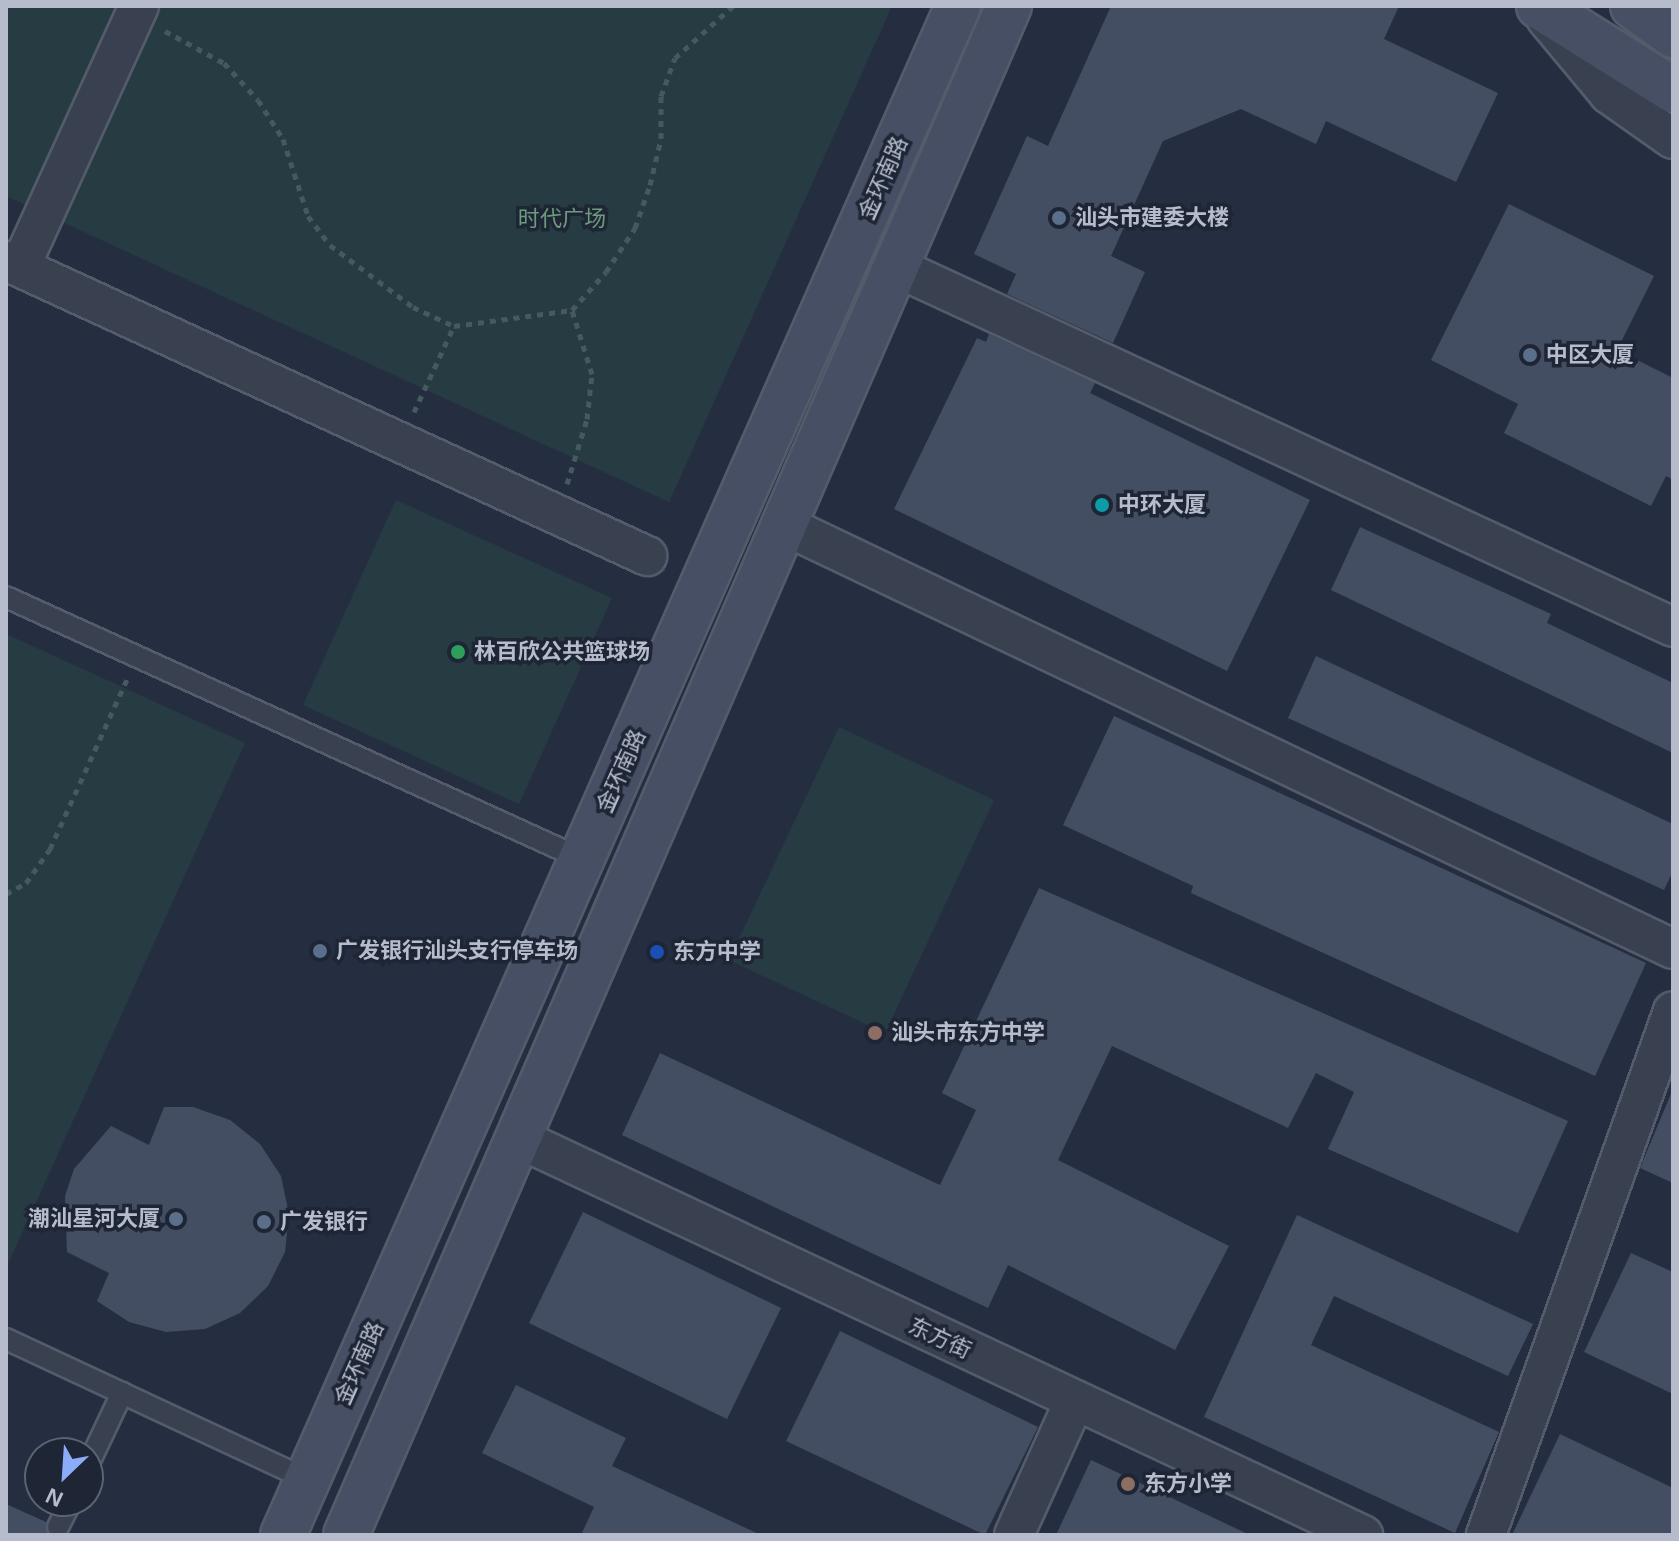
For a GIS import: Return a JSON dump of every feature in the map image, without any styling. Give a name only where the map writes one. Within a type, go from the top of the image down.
[{"type":"main road","name":"金环南路","points":[[283,1535],[958,6]]},
{"type":"main road","points":[[346,1535],[1009,6]]},
{"type":"main road","points":[[1538,6],[1673,90]]},
{"type":"street","points":[[1538,6],[1609,94],[1673,139]]},
{"type":"street","points":[[137,10],[13,264],[647,556]]},
{"type":"street","points":[[896,267],[1673,627]]},
{"type":"street","points":[[784,525],[1673,949]]},
{"type":"street","points":[[1486,1535],[1673,1011]]},
{"type":"street","name":"东方街","points":[[518,1138],[1074,1402],[1363,1535]]},
{"type":"street","points":[[1014,1535],[1074,1402]]},
{"type":"lane","points":[[6,597],[582,859]]},
{"type":"lane","points":[[6,1339],[308,1480]]},
{"type":"lane","points":[[101,1437],[122,1393]]},
{"type":"lane","points":[[58,1527],[63,1517]]},
{"type":"path","points":[[137,10],[224,63],[258,100],[283,139],[308,216],[330,245],[413,307],[454,326],[572,310],[635,228],[675,58],[733,6]]},
{"type":"path","points":[[557,515],[587,419],[592,374],[572,310]]},
{"type":"path","points":[[400,442],[454,326]]},
{"type":"path","points":[[6,894],[26,883],[50,849],[128,676]]},
{"type":"green space","name":"时代广场","points":[[6,6],[892,6],[669,502],[6,196]]},
{"type":"green space","name":"林百欣公共篮球场","points":[[396,500],[612,598],[519,804],[303,705]]},
{"type":"green space","points":[[6,634],[245,743],[6,1268]]},
{"type":"green space","points":[[839,727],[994,800],[885,1033],[729,960]]},
{"type":"building","name":"汕头市建委大楼","points":[[1111,6],[1399,6],[1384,39],[1498,93],[1456,182],[1326,121],[1316,144],[1241,109],[1163,141],[1111,256],[1145,272],[1113,343],[1007,294],[1016,274],[974,254],[1027,136],[1048,146]]},
{"type":"building","name":"中区大厦","points":[[1509,204],[1654,276],[1617,350],[1673,378],[1673,480],[1666,476],[1651,506],[1504,433],[1518,404],[1431,360]]},
{"type":"building","name":"中环大厦","points":[[989,334],[1095,383],[1090,393],[1310,500],[1227,671],[894,509],[977,338],[986,342]]},
{"type":"building","points":[[1360,527],[1551,614],[1547,623],[1673,683],[1673,753],[1331,590]]},
{"type":"building","points":[[1316,656],[1673,824],[1673,871],[1664,890],[1288,718]]},
{"type":"building","points":[[1114,716],[1646,963],[1595,1076],[1191,893],[1193,886],[1063,825]]},
{"type":"building","points":[[1039,888],[1568,1121],[1518,1233],[1328,1149],[1354,1092],[1316,1073],[1288,1128],[1112,1046],[1058,1160],[1229,1246],[1175,1350],[1008,1265],[988,1308],[622,1135],[660,1053],[940,1185],[976,1110],[942,1093]]},
{"type":"building","points":[[1673,1089],[1673,1183],[1640,1168]]},
{"type":"building","name":"潮汕星河大厦","points":[[164,1107],[193,1107],[230,1120],[260,1144],[281,1176],[289,1214],[285,1252],[268,1286],[240,1313],[205,1329],[166,1332],[129,1322],[97,1301],[109,1273],[67,1252],[65,1196],[74,1169],[111,1126],[149,1145]]},
{"type":"building","points":[[583,1212],[781,1308],[727,1419],[529,1323]]},
{"type":"building","points":[[1297,1215],[1533,1324],[1508,1376],[1334,1296],[1311,1345],[1499,1432],[1455,1533],[1204,1417]]},
{"type":"building","points":[[1631,1253],[1673,1272],[1673,1394],[1584,1352]]},
{"type":"building","points":[[840,1331],[1038,1427],[985,1535],[786,1441]]},
{"type":"building","points":[[516,1385],[626,1438],[612,1466],[761,1535],[581,1535],[594,1507],[482,1453]]},
{"type":"building","points":[[1560,1434],[1673,1488],[1673,1535],[1512,1535]]},
{"type":"building","points":[[1091,1460],[1250,1535],[1056,1535]]},
{"type":"building","points":[[6,1504],[24,1512],[24,1517],[35,1517],[46,1522],[48,1535],[6,1535]]},
{"type":"place","name":"汕头市建委大楼","points":[[1059,218]]},
{"type":"place","name":"中区大厦","points":[[1530,355]]},
{"type":"place","name":"中环大厦","points":[[1102,505]]},
{"type":"place","name":"林百欣公共篮球场","points":[[458,652]]},
{"type":"place","name":"广发银行汕头支行停车场","points":[[320,951]]},
{"type":"place","name":"东方中学","points":[[657,952]]},
{"type":"place","name":"汕头市东方中学","points":[[875,1033]]},
{"type":"place","name":"潮汕星河大厦","points":[[176,1219]]},
{"type":"place","name":"广发银行","points":[[264,1222]]},
{"type":"place","name":"东方小学","points":[[1128,1484]]}]
